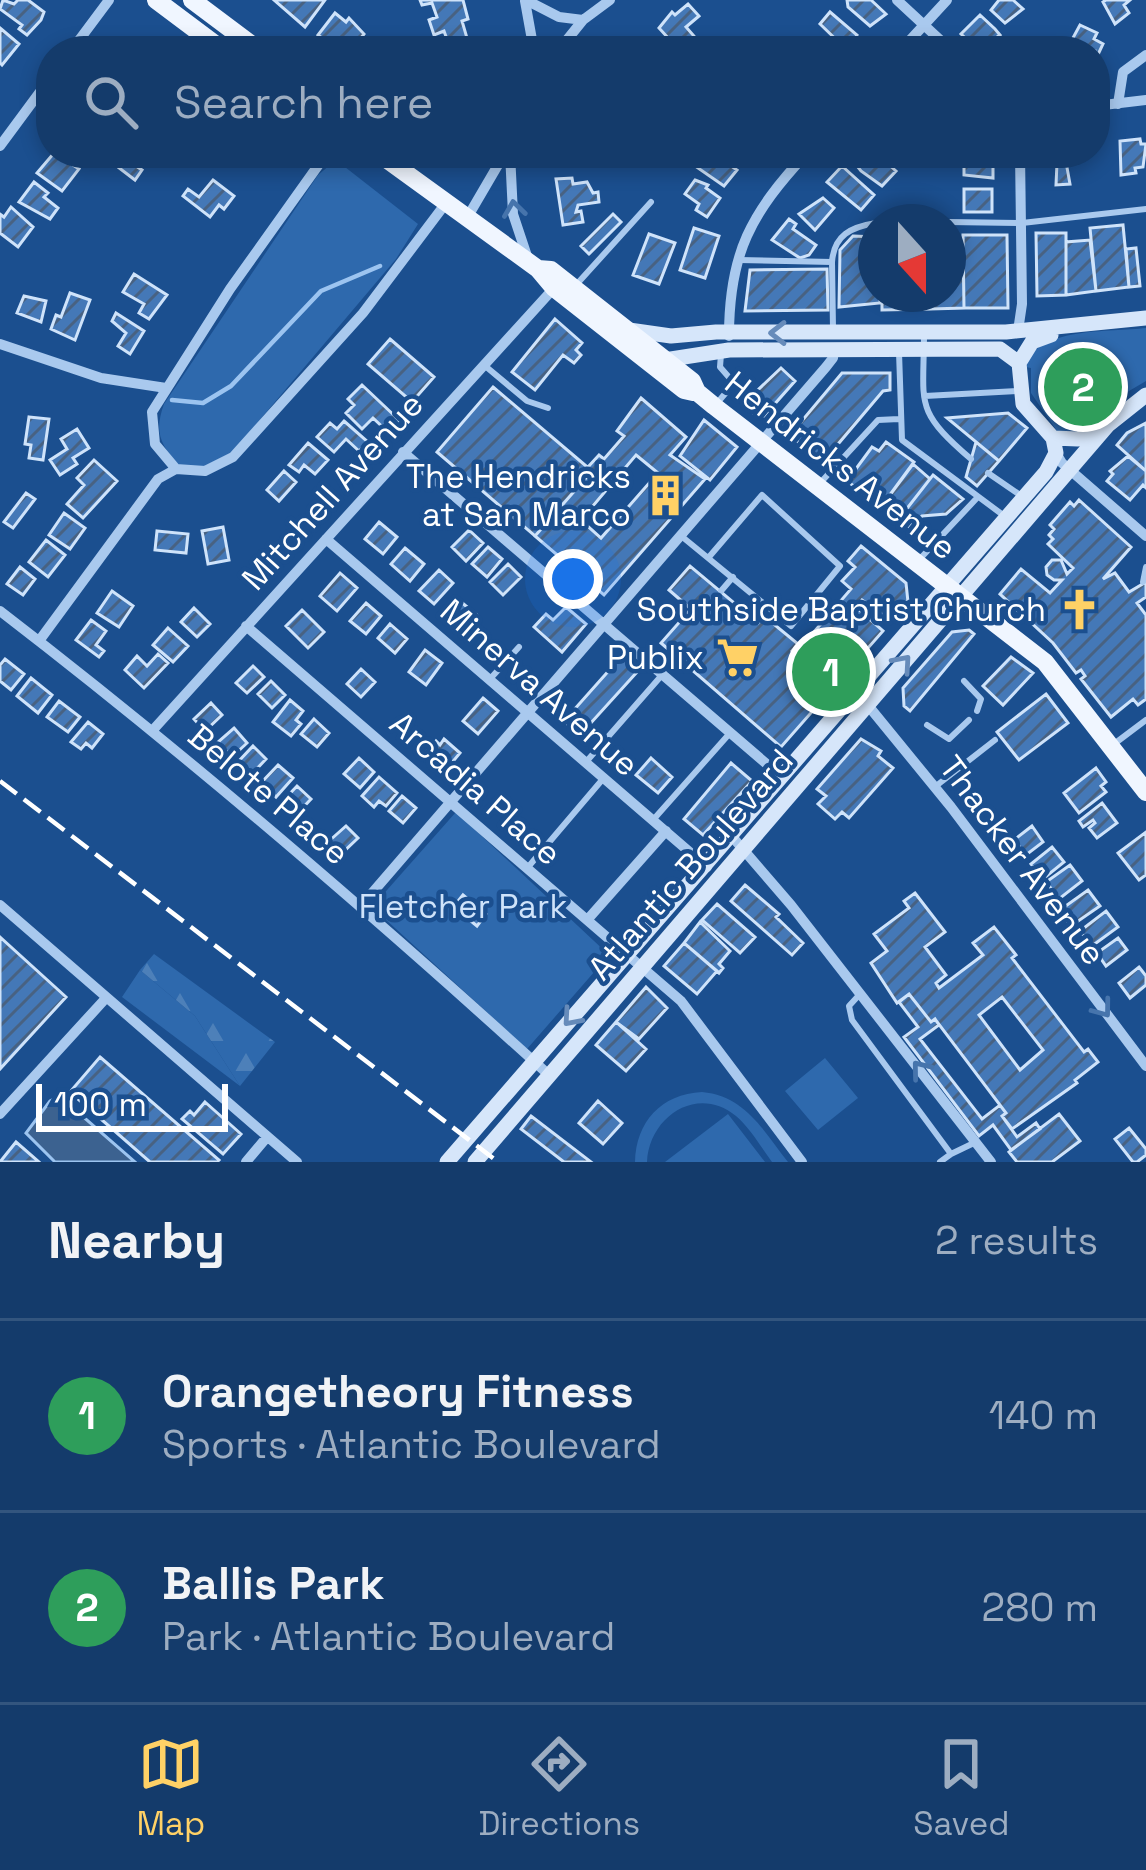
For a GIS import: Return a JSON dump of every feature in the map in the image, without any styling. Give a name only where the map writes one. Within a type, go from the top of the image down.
[{"type":"main road","points":[[156,0],[204,36]]},
{"type":"main road","points":[[192,0],[240,36]]},
{"type":"main road","name":"Hendricks Avenue","points":[[398,168],[564,288],[684,390],[697,392]]},
{"type":"main road","points":[[924,341],[1146,318]]},
{"type":"main road","points":[[1107,322],[1089,331],[1040,337],[1019,363],[1020,391],[1027,411],[1054,445],[1108,424]]},
{"type":"main road","points":[[995,348],[1010,343],[1018,331]]},
{"type":"main road","points":[[628,339],[671,337],[726,344],[924,341],[995,348],[1019,363]]},
{"type":"main road","name":"Hendricks Avenue","points":[[628,339],[665,359],[761,444],[1052,669],[1146,792]]},
{"type":"main road","points":[[665,359],[726,344]]},
{"type":"main road","name":"Atlantic Boulevard","points":[[447,1162],[852,693],[1036,509],[1108,424],[1146,395]]},
{"type":"main road","name":"Atlantic Boulevard","points":[[475,1162],[868,704],[1006,518],[1046,472],[1054,445]]},
{"type":"street","points":[[82,36],[109,0]]},
{"type":"street","points":[[525,0],[559,17],[583,20]]},
{"type":"street","points":[[525,0],[531,36]]},
{"type":"street","points":[[570,36],[610,0]]},
{"type":"street","points":[[897,0],[936,36]]},
{"type":"street","points":[[914,36],[946,0]]},
{"type":"street","points":[[1118,104],[1123,72],[1146,55]]},
{"type":"street","points":[[0,144],[36,97]]},
{"type":"street","points":[[1110,105],[1146,100]]},
{"type":"street","points":[[176,469],[152,434],[152,412],[316,168]]},
{"type":"street","points":[[466,218],[498,168]]},
{"type":"street","points":[[509,168],[513,214],[534,266]]},
{"type":"street","points":[[726,344],[736,260],[760,208],[794,168]]},
{"type":"street","points":[[1018,331],[1020,168]]},
{"type":"street","points":[[39,640],[158,479],[176,469],[205,471],[233,457],[362,313],[446,203]]},
{"type":"street","name":"Mitchell Avenue","points":[[152,731],[484,364],[564,288]]},
{"type":"street","points":[[360,907],[826,368],[833,342]]},
{"type":"street","points":[[0,344],[101,378],[166,388]]},
{"type":"street","points":[[1054,445],[1071,470],[1146,536]]},
{"type":"street","points":[[403,452],[795,788]]},
{"type":"street","name":"Minerva Avenue","points":[[326,539],[718,878]]},
{"type":"street","name":"Belote Place","points":[[0,611],[152,731],[549,1075]]},
{"type":"street","name":"Arcadia Place","points":[[246,626],[681,1001],[802,1162]]},
{"type":"street","name":"Thacker Avenue","points":[[852,693],[868,704],[1146,1066]]},
{"type":"street","points":[[588,919],[666,831]]},
{"type":"street","points":[[730,833],[991,1162]]},
{"type":"street","points":[[0,904],[297,1162]]},
{"type":"street","points":[[0,1114],[106,998]]},
{"type":"street","points":[[246,1162],[267,1137]]},
{"type":"lane","points":[[564,288],[651,202]]},
{"type":"lane","points":[[966,222],[1022,223],[1146,209]]},
{"type":"lane","points":[[833,342],[833,250],[842,235],[858,230]]},
{"type":"lane","points":[[736,260],[832,262]]},
{"type":"lane","points":[[899,341],[902,440],[1006,518]]},
{"type":"lane","points":[[924,341],[925,412],[971,458]]},
{"type":"lane","points":[[714,406],[734,383],[720,368],[726,344]]},
{"type":"lane","points":[[484,364],[514,392],[533,405],[548,408]]},
{"type":"lane","points":[[925,396],[1020,391]]},
{"type":"lane","points":[[507,399],[514,392]]},
{"type":"lane","points":[[818,487],[878,420],[899,419]]},
{"type":"lane","points":[[988,473],[1036,509]]},
{"type":"lane","points":[[680,536],[791,626],[840,566],[762,495],[709,557]]},
{"type":"lane","points":[[916,562],[976,499]]},
{"type":"lane","points":[[1143,582],[1146,567]]},
{"type":"lane","points":[[721,591],[733,577]]},
{"type":"lane","points":[[490,679],[519,647]]},
{"type":"lane","points":[[586,762],[673,653]]},
{"type":"lane","points":[[964,681],[981,699],[977,711]]},
{"type":"lane","points":[[927,725],[949,739],[969,719]]},
{"type":"lane","points":[[1111,746],[1146,720]]},
{"type":"lane","points":[[653,820],[730,733]]},
{"type":"lane","points":[[934,788],[995,740]]},
{"type":"lane","points":[[527,867],[604,777]]},
{"type":"lane","points":[[861,993],[849,1006],[852,1020],[951,1154]]},
{"type":"lane","points":[[940,1162],[976,1142]]},
{"type":"green space","points":[[326,168],[346,168],[418,224],[396,259],[231,454],[205,467],[178,465],[161,437],[164,404]]},
{"type":"green space","points":[[1146,328],[1146,381],[1107,404],[1083,432],[1057,431],[1031,393],[1031,368],[1025,367],[1031,354],[1058,338]]},
{"type":"green space","name":"Fletcher Park","points":[[456,812],[609,955],[527,1049],[372,907]]},
{"type":"green space","points":[[154,954],[275,1042],[240,1086],[195,1016],[140,970]]},
{"type":"green space","points":[[140,970],[195,1016],[240,1086],[122,997]]},
{"type":"green space","points":[[825,1058],[858,1098],[818,1130],[785,1091]]},
{"type":"green space","points":[[702,1092],[742,1107],[788,1162],[772,1162],[736,1116],[706,1103],[678,1110],[666,1119],[656,1131],[647,1162],[635,1162],[640,1134],[654,1113],[674,1098]]},
{"type":"green space","points":[[728,1114],[765,1162],[665,1162]]},
{"type":"shaded area","points":[[58,1097],[135,1162],[55,1162],[26,1133]]},
{"type":"building","points":[[3,0],[14,4],[28,0],[44,12],[41,20],[27,35],[19,29],[22,25],[0,9]]},
{"type":"building","points":[[274,0],[325,0],[305,27]]},
{"type":"building","points":[[420,0],[463,0],[466,36],[446,36],[444,31],[434,35],[429,20],[437,17],[432,3],[422,5]]},
{"type":"building","points":[[847,0],[871,0],[886,14],[870,26],[848,7]]},
{"type":"building","points":[[999,0],[1013,0],[1023,9],[1005,23],[991,10]]},
{"type":"building","points":[[1106,0],[1130,0],[1124,5],[1129,13],[1115,24]]},
{"type":"building","points":[[688,4],[699,16],[686,27],[694,36],[666,36],[659,28],[672,12],[675,15]]},
{"type":"building","points":[[830,12],[857,35],[832,36],[820,24]]},
{"type":"building","points":[[335,13],[346,22],[349,18],[364,34],[362,36],[318,35]]},
{"type":"building","points":[[980,15],[1000,35],[963,36]]},
{"type":"building","points":[[1080,25],[1097,33],[1096,36],[1074,36]]},
{"type":"building","points":[[0,28],[19,44],[2,65],[0,63]]},
{"type":"building","points":[[1140,139],[1146,144],[1143,167],[1121,175],[1120,141]]},
{"type":"building","points":[[41,168],[79,169],[62,191],[37,173]]},
{"type":"building","points":[[119,168],[142,170],[135,180]]},
{"type":"building","points":[[698,168],[737,170],[724,186]]},
{"type":"building","points":[[840,168],[874,195],[858,208],[827,182]]},
{"type":"building","points":[[859,168],[896,171],[882,186]]},
{"type":"building","points":[[964,168],[993,168],[993,178],[964,175]]},
{"type":"building","points":[[1057,168],[1067,168],[1070,184],[1056,185]]},
{"type":"building","points":[[572,178],[573,184],[587,182],[593,193],[598,192],[599,202],[578,205],[576,212],[581,211],[583,222],[563,225],[556,179]]},
{"type":"building","points":[[213,180],[234,196],[210,217],[183,196],[188,189],[199,197]]},
{"type":"building","points":[[695,180],[720,198],[707,217],[685,194]]},
{"type":"building","points":[[34,182],[58,208],[50,219],[19,202]]},
{"type":"building","points":[[964,189],[992,189],[992,212],[966,212]]},
{"type":"building","points":[[823,198],[834,208],[815,230],[799,214]]},
{"type":"building","points":[[11,207],[33,227],[18,247],[0,233],[0,214],[4,217]]},
{"type":"building","points":[[613,214],[621,222],[589,254],[581,246]]},
{"type":"building","points":[[789,219],[796,224],[793,229],[816,245],[809,255],[800,258],[772,240]]},
{"type":"building","points":[[1123,225],[1129,287],[1096,291],[1090,228]]},
{"type":"building","points":[[694,228],[719,236],[705,278],[680,270]]},
{"type":"building","points":[[1036,233],[1066,233],[1066,295],[1037,296]]},
{"type":"building","points":[[649,234],[675,243],[659,284],[633,275]]},
{"type":"building","points":[[966,235],[1007,235],[1008,308],[966,308]]},
{"type":"building","points":[[858,236],[858,305],[839,307],[840,250]]},
{"type":"building","points":[[1090,240],[1096,291],[1066,295],[1066,242]]},
{"type":"building","points":[[1136,248],[1140,286],[1129,287],[1126,249]]},
{"type":"building","points":[[827,269],[828,310],[745,311],[750,270]]},
{"type":"building","points":[[134,274],[167,295],[149,319],[139,313],[144,304],[123,292]]},
{"type":"building","points":[[70,293],[90,300],[75,340],[51,329]]},
{"type":"building","points":[[24,296],[46,301],[41,322],[17,313]]},
{"type":"building","points":[[116,313],[144,331],[130,354],[118,346],[126,333],[112,321]]},
{"type":"building","points":[[555,319],[582,343],[576,350],[581,355],[574,363],[563,355],[535,390],[512,372]]},
{"type":"building","points":[[390,339],[434,377],[412,402],[368,364]]},
{"type":"building","points":[[781,368],[795,381],[758,417],[743,404]]},
{"type":"building","points":[[842,373],[890,373],[890,390],[883,391],[822,463],[790,435]]},
{"type":"building","points":[[362,385],[399,420],[388,432],[373,418],[362,429],[346,413],[354,405],[348,399]]},
{"type":"building","points":[[493,387],[592,471],[535,536],[437,452]]},
{"type":"building","name":"The Hendricks at San Marco","points":[[641,398],[686,437],[670,455],[705,479],[604,595],[535,536],[592,471],[588,467],[599,455],[604,459],[624,436],[617,431]],"holes":[[[636,455],[658,473],[601,538],[581,520]]]},
{"type":"building","points":[[1008,413],[1027,428],[999,461],[947,418]]},
{"type":"building","points":[[29,417],[49,419],[43,460],[29,458],[31,445],[25,444]]},
{"type":"building","points":[[704,420],[737,447],[710,480],[680,456]]},
{"type":"building","points":[[344,421],[368,442],[359,451],[346,439],[334,452],[317,437],[330,423],[337,429]]},
{"type":"building","points":[[1146,423],[1146,471],[1117,445]]},
{"type":"building","points":[[77,429],[89,448],[60,475],[50,460],[67,449],[61,439]]},
{"type":"building","points":[[886,442],[914,462],[881,507],[847,481],[872,447],[879,451]]},
{"type":"building","points":[[976,442],[999,461],[977,486],[966,477]]},
{"type":"building","points":[[308,443],[328,460],[315,474],[304,465],[299,472],[289,465]]},
{"type":"building","points":[[1128,456],[1146,471],[1146,488],[1143,485],[1130,500],[1107,481],[1113,474],[1110,471]]},
{"type":"building","points":[[94,460],[117,481],[83,518],[67,504],[84,485],[77,478]]},
{"type":"building","points":[[913,464],[930,479],[898,520],[881,507]]},
{"type":"building","points":[[284,471],[296,482],[279,501],[267,490]]},
{"type":"building","points":[[933,475],[963,499],[946,514],[922,516],[909,527],[898,520]]},
{"type":"building","points":[[26,493],[35,499],[13,528],[4,522]]},
{"type":"building","name":"Southside Baptist Church","points":[[1079,500],[1131,547],[1103,579],[1115,573],[1129,592],[1146,582],[1146,597],[1137,603],[1146,615],[1146,699],[1138,705],[1133,699],[1111,717],[1081,679],[1085,676],[1081,670],[1076,673],[1053,643],[1000,594],[1021,569],[1050,593],[1062,580],[1047,575],[1052,560],[1061,560],[1067,574],[1073,568],[1048,544],[1053,539],[1050,525],[1070,502],[1074,506]]},
{"type":"building","points":[[64,513],[85,528],[70,549],[49,535]]},
{"type":"building","points":[[379,522],[397,537],[383,554],[365,539]]},
{"type":"building","points":[[223,527],[229,560],[208,564],[202,531]]},
{"type":"building","points":[[469,530],[483,543],[466,561],[452,547]]},
{"type":"building","points":[[157,531],[188,534],[186,553],[155,550]]},
{"type":"building","points":[[46,540],[65,555],[48,577],[29,562]]},
{"type":"building","points":[[861,546],[906,583],[908,602],[902,602],[889,619],[862,600],[856,607],[883,631],[781,747],[661,643],[691,609],[669,590],[690,566],[758,623],[764,616],[798,644],[792,651],[795,654],[851,589],[842,581],[855,567],[848,561]]},
{"type":"building","points":[[488,547],[502,559],[487,577],[472,564]]},
{"type":"building","points":[[405,548],[424,564],[410,581],[391,564]]},
{"type":"building","points":[[508,564],[521,577],[503,595],[490,582]]},
{"type":"building","points":[[20,567],[35,579],[23,595],[7,584]]},
{"type":"building","points":[[439,570],[453,583],[434,604],[419,591]]},
{"type":"building","points":[[340,573],[357,588],[337,611],[320,596]]},
{"type":"building","points":[[112,591],[133,606],[119,627],[97,613]]},
{"type":"building","points":[[460,601],[479,617],[467,631],[448,615]]},
{"type":"building","points":[[366,603],[381,616],[366,634],[350,621]]},
{"type":"building","points":[[566,607],[586,624],[562,652],[534,627],[546,614],[553,620]]},
{"type":"building","points":[[194,608],[210,624],[197,637],[181,622]]},
{"type":"building","points":[[302,610],[324,632],[308,648],[286,626]]},
{"type":"building","points":[[91,620],[106,631],[96,645],[104,651],[99,657],[76,640]]},
{"type":"building","points":[[390,624],[407,639],[395,653],[378,638]]},
{"type":"building","points":[[168,628],[188,646],[173,662],[153,645]]},
{"type":"building","points":[[952,632],[974,634],[910,711],[904,706],[903,688]]},
{"type":"building","points":[[425,650],[442,663],[426,685],[409,672]]},
{"type":"building","points":[[158,654],[168,663],[144,688],[125,670],[137,656],[147,666]]},
{"type":"building","points":[[621,657],[637,672],[580,735],[564,721]]},
{"type":"building","points":[[1011,657],[1033,673],[1003,705],[983,686]]},
{"type":"building","points":[[5,659],[24,674],[11,690],[0,681]]},
{"type":"building","points":[[253,666],[264,677],[247,693],[236,683]]},
{"type":"building","points":[[361,669],[375,682],[361,697],[347,684]]},
{"type":"building","points":[[31,678],[52,695],[38,713],[17,696]]},
{"type":"building","points":[[271,681],[285,695],[272,708],[258,694]]},
{"type":"building","points":[[1046,694],[1068,723],[1019,760],[997,732]]},
{"type":"building","points":[[483,698],[498,711],[478,734],[463,721]]},
{"type":"building","points":[[290,700],[303,711],[296,720],[301,724],[291,736],[273,722]]},
{"type":"building","points":[[59,701],[80,717],[68,732],[47,717]]},
{"type":"building","points":[[211,703],[222,715],[205,731],[194,719]]},
{"type":"building","points":[[314,719],[329,733],[317,747],[301,734]]},
{"type":"building","points":[[88,722],[103,734],[92,748],[86,743],[81,749],[71,742]]},
{"type":"building","points":[[234,728],[247,743],[232,757],[218,742]]},
{"type":"building","points":[[444,739],[460,753],[445,771],[425,754]]},
{"type":"building","points":[[861,739],[881,751],[878,756],[893,768],[849,818],[842,812],[835,819],[818,804],[826,796],[817,789]]},
{"type":"building","points":[[253,746],[266,759],[250,776],[237,763]]},
{"type":"building","points":[[359,758],[374,772],[360,788],[344,774]]},
{"type":"building","points":[[651,758],[672,777],[658,793],[636,775]]},
{"type":"building","points":[[731,763],[752,781],[703,835],[684,819]]},
{"type":"building","points":[[278,765],[293,778],[276,797],[261,783]]},
{"type":"building","points":[[1096,768],[1106,782],[1101,786],[1106,792],[1079,813],[1064,793]]},
{"type":"building","points":[[379,777],[397,793],[386,806],[379,801],[374,807],[362,796]]},
{"type":"building","points":[[297,786],[311,799],[296,815],[282,802]]},
{"type":"building","points":[[402,796],[416,808],[403,823],[389,811]]},
{"type":"building","points":[[1102,803],[1117,823],[1097,838],[1089,828],[1093,820],[1083,827],[1079,821]]},
{"type":"building","points":[[346,826],[358,838],[340,855],[328,842]]},
{"type":"building","points":[[1032,826],[1043,842],[1026,855],[1014,840]]},
{"type":"building","points":[[1146,832],[1146,875],[1139,880],[1118,853]]},
{"type":"building","points":[[1052,847],[1064,862],[1043,879],[1031,864]]},
{"type":"building","points":[[1070,865],[1082,881],[1059,899],[1046,882]]},
{"type":"building","points":[[745,885],[803,943],[792,955],[731,901]]},
{"type":"building","points":[[1088,890],[1100,906],[1071,926],[1060,910]]},
{"type":"building","points":[[915,893],[945,932],[925,947],[946,975],[936,983],[939,988],[983,955],[973,943],[994,927],[1084,1052],[1088,1049],[1098,1062],[1077,1083],[1012,1129],[1002,1116],[1006,1113],[935,1019],[931,1022],[909,994],[897,1003],[871,963],[887,951],[874,934],[909,908],[904,901]],"holes":[[[1002,997],[1043,1050],[1020,1070],[979,1015]]]},
{"type":"building","points":[[463,895],[486,914],[477,926],[451,910]]},
{"type":"building","points":[[717,904],[755,937],[740,953],[702,920]]},
{"type":"building","points":[[1106,911],[1118,927],[1092,946],[1080,931]]},
{"type":"building","points":[[700,922],[730,951],[719,964],[723,968],[719,973],[684,943]]},
{"type":"building","points":[[0,937],[66,997],[0,1069]]},
{"type":"building","points":[[1118,938],[1127,950],[1106,966],[1097,953]]},
{"type":"building","points":[[684,943],[717,971],[697,994],[664,966]]},
{"type":"building","points":[[1139,967],[1146,985],[1130,998],[1119,983]]},
{"type":"building","points":[[646,987],[667,1008],[639,1039],[616,1022]]},
{"type":"building","points":[[909,994],[931,1022],[935,1019],[939,1025],[920,1039],[982,1119],[1000,1105],[1017,1137],[1036,1123],[1040,1129],[1011,1150],[993,1125],[979,1136],[904,1037],[918,1027],[899,1002]]},
{"type":"building","points":[[616,1022],[646,1049],[626,1071],[596,1045]]},
{"type":"building","points":[[100,1057],[219,1160],[150,1162],[70,1092]]},
{"type":"building","points":[[598,1101],[622,1123],[603,1144],[579,1123]]},
{"type":"building","points":[[205,1102],[241,1134],[223,1154],[182,1119],[190,1111],[194,1115]]},
{"type":"building","points":[[1059,1114],[1080,1141],[1052,1162],[1017,1162],[1009,1152]]},
{"type":"building","points":[[531,1116],[591,1162],[564,1162],[521,1129]]},
{"type":"building","points":[[1129,1128],[1146,1149],[1137,1162],[1115,1139]]},
{"type":"building","points":[[16,1142],[39,1162],[0,1162]]},
{"type":"waterway","points":[[172,400],[203,403],[231,386],[321,291],[380,266]]},
{"type":"railway","points":[[0,781],[498,1162]]},
{"type":"place","name":"Ballis Park","points":[[1083,387]]},
{"type":"place","name":"The Hendricks at San Marco","points":[[665,495]]},
{"type":"place","name":"Southside Baptist Church","points":[[1080,609]]},
{"type":"place","name":"Publix","points":[[738,657]]},
{"type":"place","name":"Orangetheory Fitness","points":[[831,672]]}]
